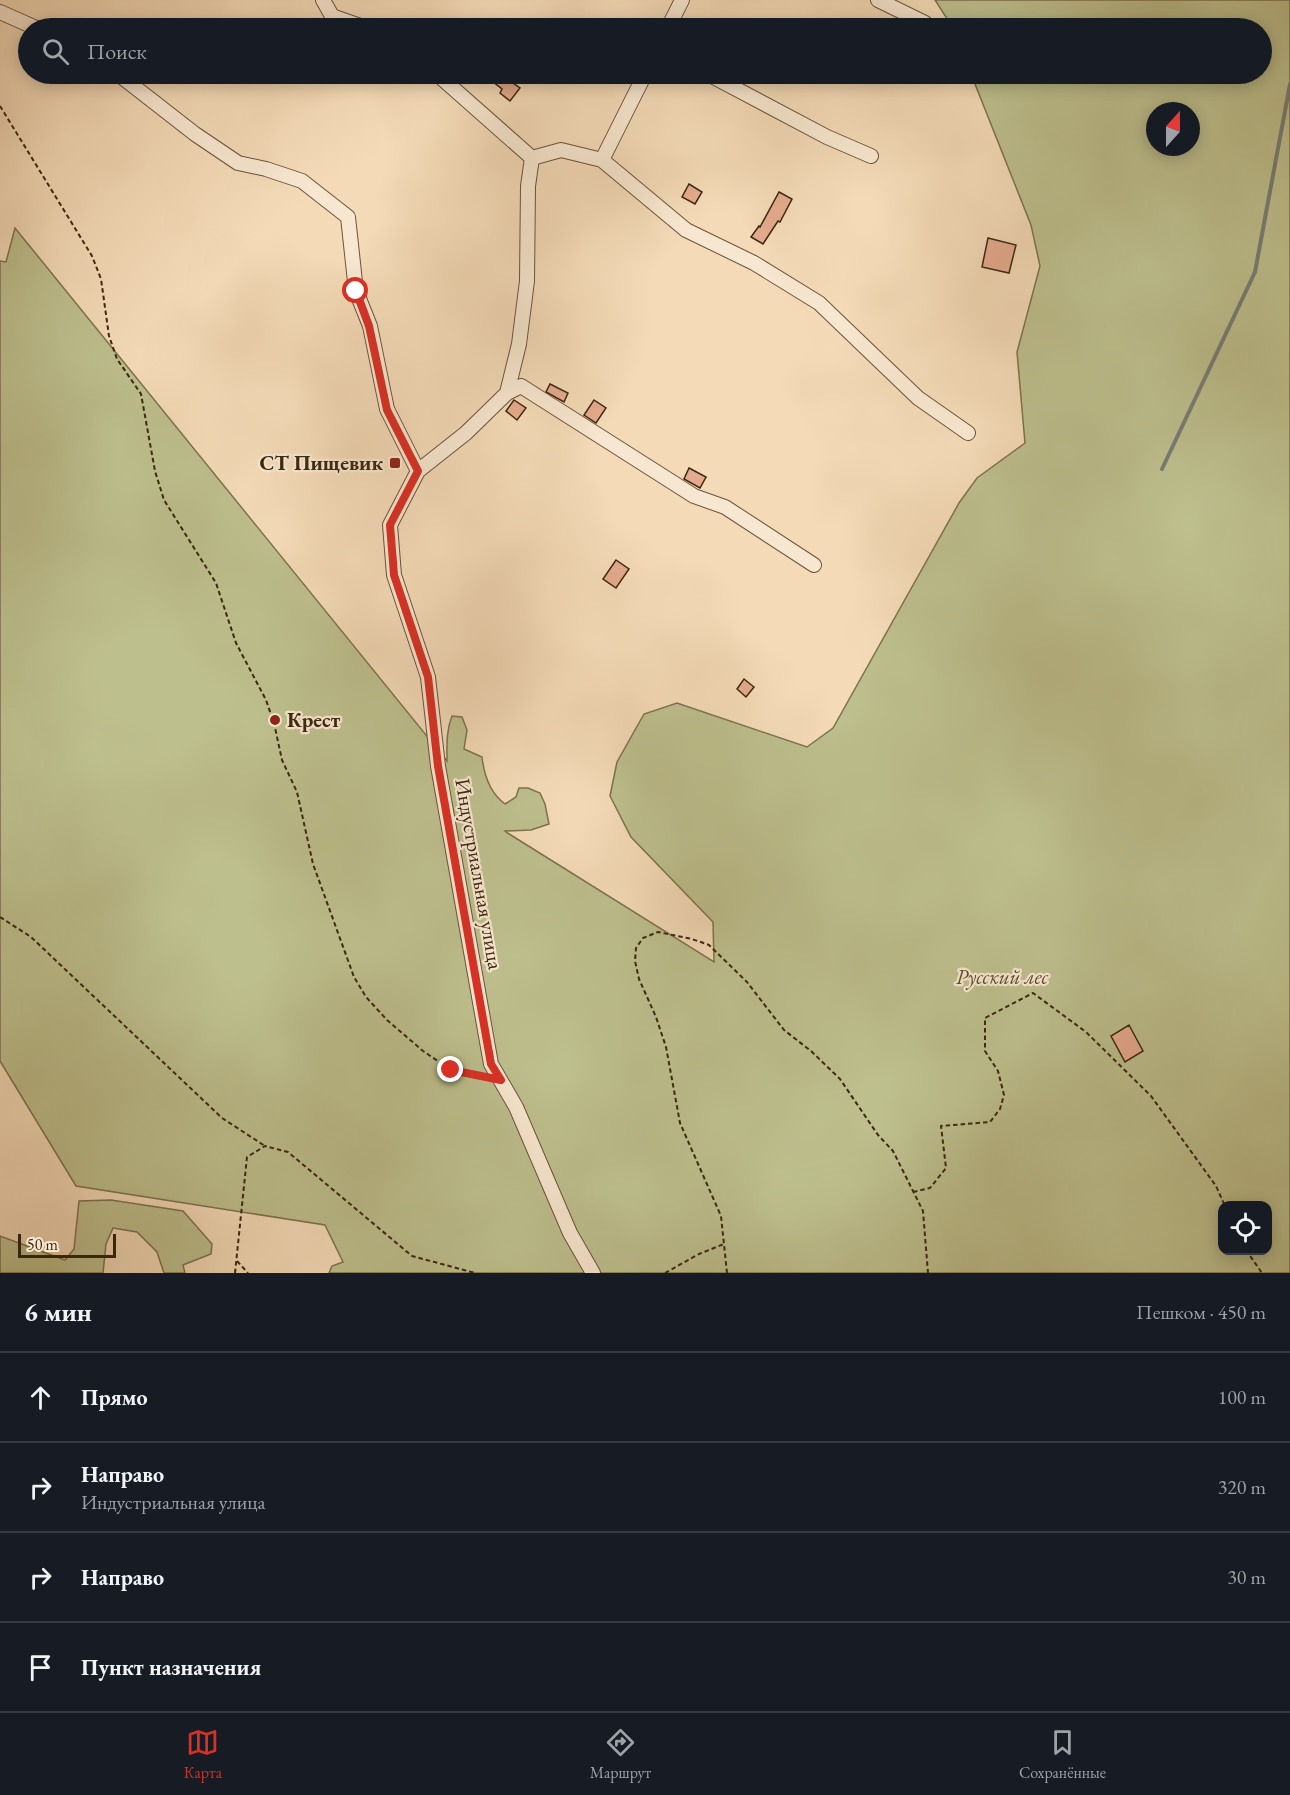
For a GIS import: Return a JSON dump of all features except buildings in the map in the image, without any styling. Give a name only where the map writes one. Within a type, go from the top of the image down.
[{"type":"street","points":[[323,0],[332,16],[338,18]]},
{"type":"street","points":[[673,18],[682,0]]},
{"type":"street","points":[[878,0],[915,18]]},
{"type":"street","points":[[0,12],[18,20]]},
{"type":"street","points":[[131,84],[195,134],[238,163],[266,169],[302,181],[348,217],[356,291],[369,326],[387,410],[418,471],[466,433],[507,393],[521,386],[694,495],[725,507],[814,565]]},
{"type":"street","points":[[448,84],[532,158]]},
{"type":"street","points":[[602,160],[640,84]]},
{"type":"street","points":[[727,84],[828,137],[871,156]]},
{"type":"street","points":[[532,158],[561,150],[602,160],[686,230],[754,263],[819,303],[918,398],[968,433]]},
{"type":"street","points":[[507,393],[519,344],[527,281],[528,186],[532,158]]},
{"type":"street","name":"Индустриальная улица","points":[[418,471],[390,525],[394,575],[428,677],[438,766],[491,1064],[516,1107],[570,1233],[592,1273]]},
{"type":"path","points":[[0,106],[92,256],[101,279],[109,336],[117,359],[141,394],[154,471],[164,500],[216,583],[236,643],[266,700],[274,723],[282,760],[297,792],[313,864],[342,950],[354,978],[366,997],[387,1020],[423,1051],[451,1070],[501,1080]]},
{"type":"path","points":[[0,917],[33,939],[222,1118],[265,1146],[288,1152],[412,1256],[475,1273]]},
{"type":"path","points":[[727,1273],[721,1216],[680,1123],[666,1047],[639,979],[635,962],[636,948],[643,938],[658,932],[709,945],[747,982],[784,1030],[811,1050],[840,1079],[878,1135],[893,1151],[923,1210],[928,1273]]},
{"type":"path","points":[[913,1192],[930,1188],[946,1168],[941,1126],[990,1122],[1000,1109],[1004,1095],[998,1071],[985,1052],[985,1018],[1033,993],[1086,1032],[1151,1096],[1216,1186],[1223,1201]]},
{"type":"path","points":[[235,1273],[247,1157],[265,1146]]},
{"type":"path","points":[[664,1273],[699,1254],[724,1244]]},
{"type":"path","points":[[1249,1255],[1262,1273]]},
{"type":"path","points":[[237,1261],[248,1273]]},
{"type":"green space","name":"Русский лес","points":[[935,0],[1290,0],[1290,1273],[329,1273],[332,1266],[343,1262],[325,1225],[76,1186],[0,1061],[0,261],[6,262],[15,228],[447,761],[447,738],[452,716],[462,717],[467,730],[464,749],[482,757],[489,783],[500,800],[505,804],[516,797],[519,788],[528,788],[540,793],[549,824],[531,830],[505,831],[714,962],[713,922],[631,837],[610,796],[617,762],[644,714],[677,703],[807,747],[833,728],[959,503],[977,478],[1025,443],[1017,352],[1040,266],[1031,225],[975,84],[1272,84],[1272,18],[947,18]]},
{"type":"green space","points":[[111,1200],[183,1211],[212,1244],[211,1254],[183,1265],[185,1273],[164,1273],[157,1252],[137,1232],[113,1228],[106,1244],[103,1273],[0,1273],[0,1236],[65,1260],[74,1249],[79,1201]]},
{"type":"waterway","points":[[1162,469],[1255,272],[1290,84]]},
{"type":"place","name":"СТ Пищевик","points":[[395,463]]},
{"type":"place","name":"Крест","points":[[275,720]]},
{"type":"route","points":[[356,291],[369,326],[387,410],[418,471],[390,525],[394,575],[428,677],[438,766],[491,1064],[501,1080],[451,1070]]}]
